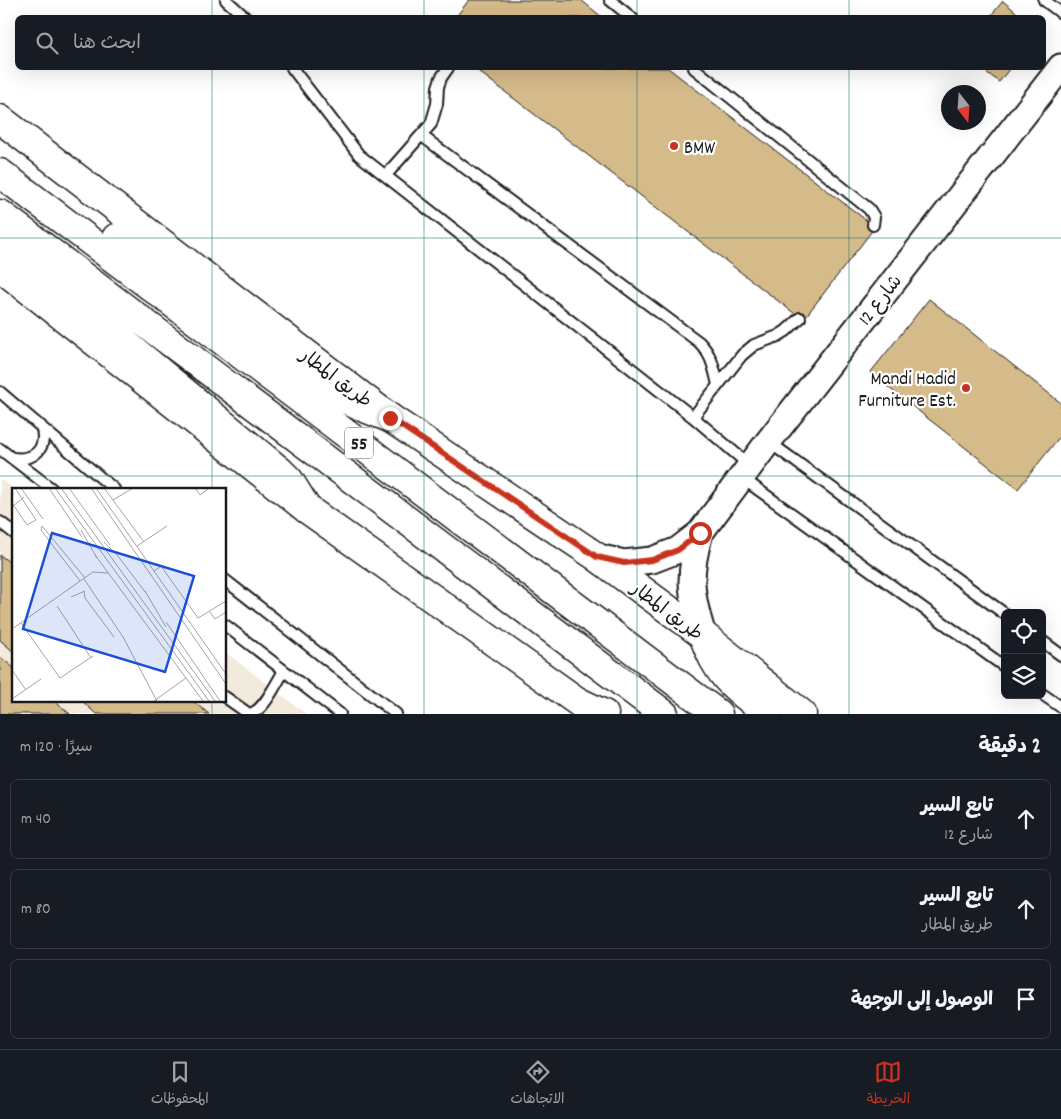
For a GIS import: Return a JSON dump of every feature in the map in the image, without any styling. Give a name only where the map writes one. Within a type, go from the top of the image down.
[{"type":"main road","name":"طريق المطار","points":[[0,119],[390,418],[597,557],[703,635],[802,714]]},
{"type":"main road","points":[[0,155],[336,394],[357,405],[390,418]]},
{"type":"main road","name":"55","points":[[0,173],[718,714]]},
{"type":"main road","name":"55","points":[[0,214],[664,714]]},
{"type":"main road","points":[[0,240],[280,471],[289,480],[307,509]]},
{"type":"main road","points":[[0,267],[307,509],[587,708],[604,714]]},
{"type":"main road","points":[[703,635],[713,662],[730,684],[768,714]]},
{"type":"street","name":"شارع 12","points":[[597,557],[624,563],[652,560],[678,550],[700,533],[768,442],[1061,66]]},
{"type":"street","name":"شارع 12","points":[[700,533],[693,558],[691,585],[695,611],[703,635]]},
{"type":"lane","points":[[226,0],[243,15]]},
{"type":"lane","points":[[610,0],[628,15]]},
{"type":"lane","points":[[1044,0],[1061,13]]},
{"type":"lane","points":[[294,70],[359,155],[693,417],[746,471],[1001,664]]},
{"type":"lane","points":[[386,175],[431,124],[437,104],[438,87],[447,70]]},
{"type":"lane","points":[[696,70],[869,209],[874,217],[873,225]]},
{"type":"lane","points":[[422,136],[699,342],[708,350],[712,359],[718,385]]},
{"type":"lane","points":[[693,417],[748,349],[778,336],[794,325],[800,318]]},
{"type":"lane","points":[[0,392],[113,488]]},
{"type":"lane","points":[[12,458],[22,460],[30,458],[38,452],[44,435],[41,426]]},
{"type":"lane","points":[[768,442],[1001,611]]},
{"type":"lane","points":[[0,449],[51,488]]},
{"type":"lane","points":[[0,522],[12,531]]},
{"type":"lane","points":[[226,581],[396,714]]},
{"type":"lane","points":[[226,626],[340,714]]},
{"type":"lane","points":[[1046,644],[1061,655]]},
{"type":"lane","points":[[226,698],[250,714],[255,713],[263,705],[284,671]]},
{"type":"lane","points":[[1046,697],[1061,708]]},
{"type":"shaded area","points":[[0,479],[13,488],[12,702],[226,702],[226,653],[306,714],[0,714]]},
{"type":"building","points":[[469,0],[581,0],[599,15],[457,15]]},
{"type":"building","points":[[1003,1],[1019,15],[991,15]]},
{"type":"building","name":"BMW","points":[[477,70],[671,70],[875,227],[803,320]]},
{"type":"building","points":[[984,70],[1008,70],[999,82]]},
{"type":"building","name":"Mandi Hadid Furniture Est.","points":[[929,299],[1061,403],[1061,435],[1018,489],[870,373]]},
{"type":"building","points":[[0,555],[12,564],[12,650],[0,640]]},
{"type":"building","points":[[0,657],[12,666],[12,702],[55,702],[70,714],[0,714]]},
{"type":"building","points":[[83,702],[194,702],[209,714],[96,714]]},
{"type":"place","name":"BMW","points":[[674,146]]},
{"type":"place","name":"Mandi Hadid Furniture Est.","points":[[966,388]]},
{"type":"route","points":[[390,418],[597,557],[624,563],[652,560],[678,550],[700,533]]}]
